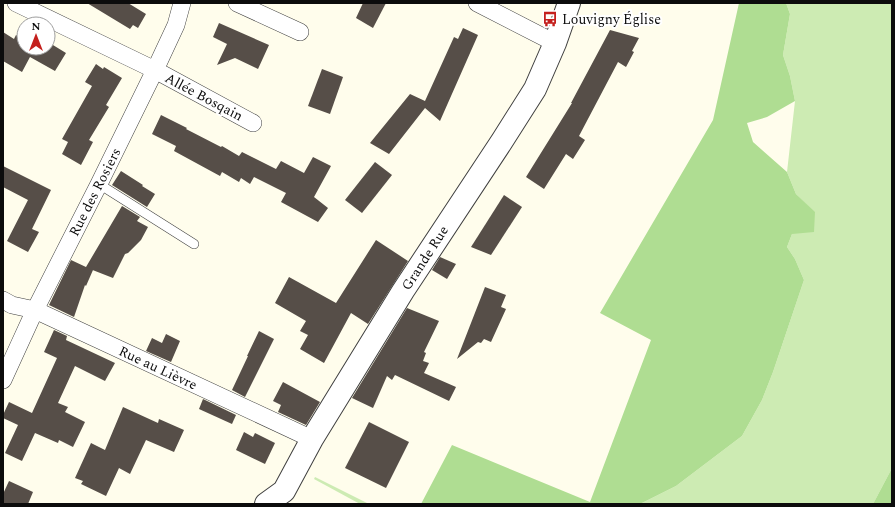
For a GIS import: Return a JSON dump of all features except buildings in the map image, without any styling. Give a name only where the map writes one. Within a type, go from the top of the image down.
[{"type":"street","name":"Allée Bosqain","points":[[16,3],[155,70],[253,123]]},
{"type":"street","name":"Rue des Rosiers","points":[[3,380],[35,310],[155,70],[176,25],[182,3]]},
{"type":"street","points":[[237,3],[300,32]]},
{"type":"street","points":[[477,3],[555,43]]},
{"type":"street","name":"Grande Rue","points":[[266,504],[284,491],[312,439],[403,291],[536,89],[555,43],[569,3]]},
{"type":"street","name":"Rue au Lièvre","points":[[3,300],[12,305],[35,310],[312,439]]},
{"type":"lane","points":[[99,184],[194,244]]},
{"type":"green space","points":[[739,3],[786,3],[790,14],[783,55],[790,76],[795,101],[767,117],[747,123],[753,142],[787,172],[796,194],[815,212],[814,232],[792,234],[787,247],[795,259],[804,280],[762,400],[742,436],[676,486],[640,504],[421,504],[452,445],[590,502],[651,340],[600,313],[713,120]]},
{"type":"green space","points":[[786,3],[892,3],[892,468],[873,504],[640,504],[676,486],[742,436],[762,400],[804,280],[795,259],[787,247],[792,234],[815,213],[796,194],[787,172],[795,101],[790,76],[783,55],[790,14]]},
{"type":"green space","points":[[892,468],[892,504],[873,504]]},
{"type":"green space","points":[[315,477],[369,504],[360,504],[314,479]]},
{"type":"place","name":"Louvigny Église","points":[[550,19]]}]
